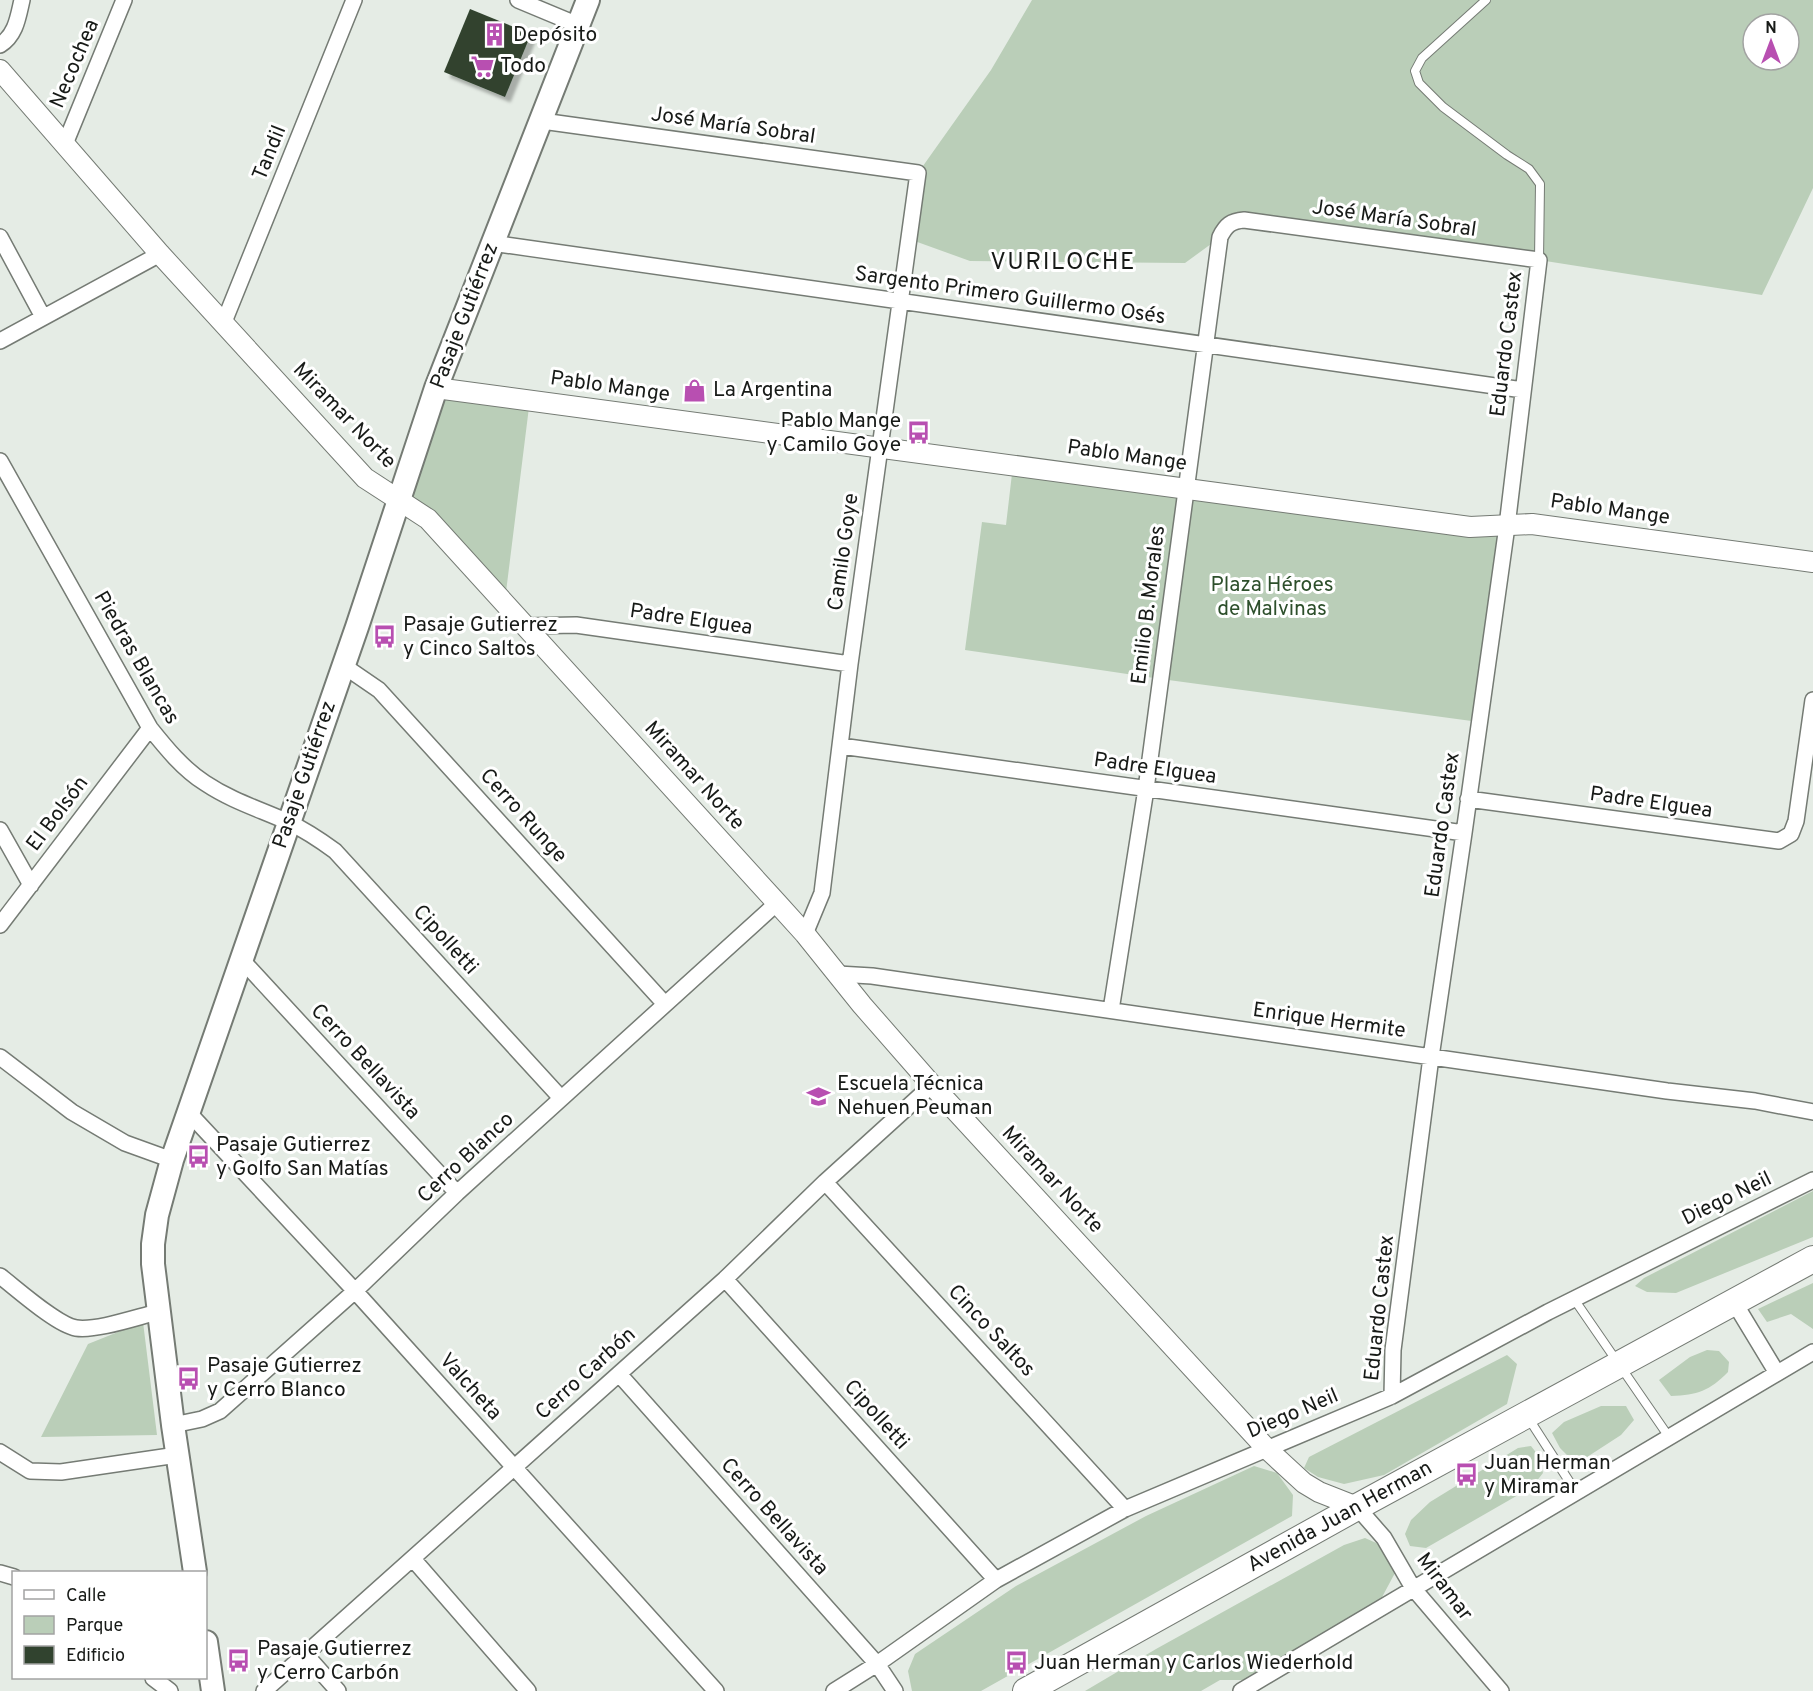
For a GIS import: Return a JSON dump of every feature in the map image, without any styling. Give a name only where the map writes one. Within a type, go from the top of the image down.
[{"type":"main road","name":"Pasaje Gutiérrez","points":[[195,1571],[154,1284],[153,1244],[157,1215],[172,1160],[344,666],[436,388],[588,0]]},
{"type":"main road","name":"Avenida Juan Herman","points":[[1026,1691],[1357,1507],[1813,1259]]},
{"type":"main road","points":[[207,1649],[213,1691]]},
{"type":"street","points":[[0,45],[8,40],[17,23],[22,0]]},
{"type":"street","name":"Necochea","points":[[65,144],[124,0]]},
{"type":"street","name":"Tandil","points":[[224,322],[354,0]]},
{"type":"street","points":[[518,0],[578,25]]},
{"type":"street","name":"Miramar Norte","points":[[0,70],[160,254],[365,478],[428,519],[805,934],[861,1005],[932,1085],[1266,1448],[1305,1484],[1357,1507]]},
{"type":"street","name":"José María Sobral","points":[[542,121],[918,173]]},
{"type":"street","name":"Camilo Goye","points":[[805,934],[822,893],[850,664],[918,173]]},
{"type":"street","name":"José María Sobral","points":[[1244,220],[1539,260]]},
{"type":"street","name":"Emilio B. Morales","points":[[1111,1010],[1146,789],[1220,237],[1225,226],[1234,221],[1244,220]]},
{"type":"street","points":[[0,237],[43,316]]},
{"type":"street","name":"Sargento Primero Guillermo Osés","points":[[492,243],[1522,390]]},
{"type":"street","points":[[0,341],[160,254]]},
{"type":"street","name":"Eduardo Castex","points":[[1392,1396],[1393,1350],[1431,1057],[1507,526],[1539,260]]},
{"type":"street","name":"Pablo Mange","points":[[436,388],[1470,526],[1532,524],[1813,562]]},
{"type":"street","name":"Piedras Blancas","points":[[0,461],[150,728],[179,763],[204,783],[242,804],[288,822]]},
{"type":"street","name":"Padre Elguea","points":[[526,626],[576,625],[850,664]]},
{"type":"street","name":"Cerro Runge","points":[[344,666],[379,690],[664,1003]]},
{"type":"street","name":"Padre Elguea","points":[[1468,799],[1779,841],[1791,834],[1796,821],[1813,699]]},
{"type":"street","name":"El Bolsón","points":[[0,925],[150,728]]},
{"type":"street","name":"Padre Elguea","points":[[841,746],[1464,833]]},
{"type":"street","name":"Cipolletti","points":[[288,822],[318,838],[335,851],[561,1098]]},
{"type":"street","points":[[0,830],[31,885]]},
{"type":"street","name":"Cerro Blanco","points":[[173,1425],[202,1419],[220,1412],[355,1291],[457,1193],[664,1003],[777,903]]},
{"type":"street","name":"Cerro Bellavista","points":[[241,959],[457,1193]]},
{"type":"street","name":"Enrique Hermite","points":[[838,974],[872,976],[1431,1057],[1755,1101],[1813,1112]]},
{"type":"street","points":[[0,1057],[72,1112],[125,1143],[172,1160]]},
{"type":"street","name":"Cerro Carbón","points":[[264,1691],[725,1279],[825,1182],[932,1085]]},
{"type":"street","name":"Valcheta","points":[[189,1113],[355,1291],[716,1691]]},
{"type":"street","name":"Diego Neil","points":[[834,1691],[877,1664],[996,1580],[1125,1509],[1392,1396],[1574,1299],[1813,1180]]},
{"type":"street","name":"Cinco Saltos","points":[[825,1182],[1125,1509]]},
{"type":"street","points":[[0,1276],[64,1324],[77,1328],[91,1328],[158,1312]]},
{"type":"street","name":"Cipolletti","points":[[725,1279],[996,1580]]},
{"type":"street","points":[[1734,1302],[1777,1373]]},
{"type":"street","points":[[1241,1691],[1813,1352]]},
{"type":"street","name":"Cerro Bellavista","points":[[619,1374],[877,1664],[895,1691]]},
{"type":"street","points":[[0,1452],[30,1471],[61,1472],[177,1455]]},
{"type":"street","name":"Miramar","points":[[1357,1507],[1384,1538],[1413,1588],[1501,1691]]},
{"type":"street","points":[[413,1558],[528,1691]]},
{"type":"street","points":[[306,1655],[338,1691]]},
{"type":"street","points":[[155,1679],[170,1691]]},
{"type":"lane","points":[[1486,0],[1422,58],[1415,71],[1419,82],[1443,108],[1529,169],[1540,184],[1539,260]]},
{"type":"lane","points":[[1574,1299],[1669,1437]]},
{"type":"lane","points":[[1526,1415],[1576,1492]]},
{"type":"green space","points":[[1032,0],[1813,0],[1813,188],[1762,295],[1539,260],[1244,220],[1185,263],[970,261],[909,239],[918,173],[991,70]]},
{"type":"green space","points":[[440,395],[529,407],[506,592],[407,499]]},
{"type":"green space","name":"Plaza Héroes de Malvinas","points":[[1013,465],[1507,526],[1479,722],[965,650],[982,522],[1006,525]]},
{"type":"green space","points":[[1813,1191],[1813,1237],[1676,1293],[1647,1292],[1635,1286],[1644,1278]]},
{"type":"green space","points":[[1813,1283],[1813,1329],[1791,1314],[1767,1322],[1758,1309]]},
{"type":"green space","points":[[143,1322],[157,1435],[41,1437],[88,1344]]},
{"type":"green space","points":[[1707,1350],[1719,1351],[1729,1362],[1728,1372],[1715,1384],[1702,1391],[1671,1396],[1659,1380],[1690,1357]]},
{"type":"green space","points":[[1507,1355],[1517,1364],[1507,1404],[1384,1475],[1344,1484],[1318,1477],[1304,1468],[1309,1457]]},
{"type":"green space","points":[[1601,1406],[1626,1406],[1634,1420],[1621,1435],[1584,1459],[1571,1459],[1560,1448],[1552,1433],[1564,1422]]},
{"type":"green space","points":[[1531,1446],[1538,1455],[1543,1473],[1532,1487],[1426,1548],[1410,1546],[1405,1534],[1411,1520],[1430,1502],[1518,1448]]},
{"type":"green space","points":[[1254,1466],[1277,1473],[1293,1495],[1292,1516],[981,1691],[912,1691],[908,1671],[915,1654],[1016,1586],[1146,1516]]},
{"type":"green space","points":[[1365,1538],[1383,1546],[1396,1571],[1380,1601],[1245,1680],[1220,1680],[1201,1691],[1085,1691],[1344,1545]]},
{"type":"building","points":[[470,9],[531,34],[505,97],[444,72]]},
{"type":"place","name":"Depósito","points":[[495,35]]},
{"type":"place","name":"Todo","points":[[482,66]]},
{"type":"place","name":"La Argentina","points":[[695,390]]},
{"type":"place","name":"Pablo Mange y Camilo Goye","points":[[919,433]]},
{"type":"place","name":"Pasaje Gutierrez y Cinco Saltos","points":[[385,637]]},
{"type":"place","name":"Escuela Técnica Nehuen Peuman","points":[[819,1096]]},
{"type":"place","name":"Pasaje Gutierrez y Golfo San Matías","points":[[198,1157]]},
{"type":"place","name":"Pasaje Gutierrez y Cerro Blanco","points":[[189,1378]]},
{"type":"place","name":"Juan Herman y Miramar","points":[[1466,1475]]},
{"type":"place","name":"Pasaje Gutierrez y Cerro Carbón","points":[[239,1661]]},
{"type":"place","name":"Juan Herman y Carlos Wiederhold","points":[[1016,1663]]},
{"type":"district","name":"VURILOCHE","points":[[1063,263]]}]
